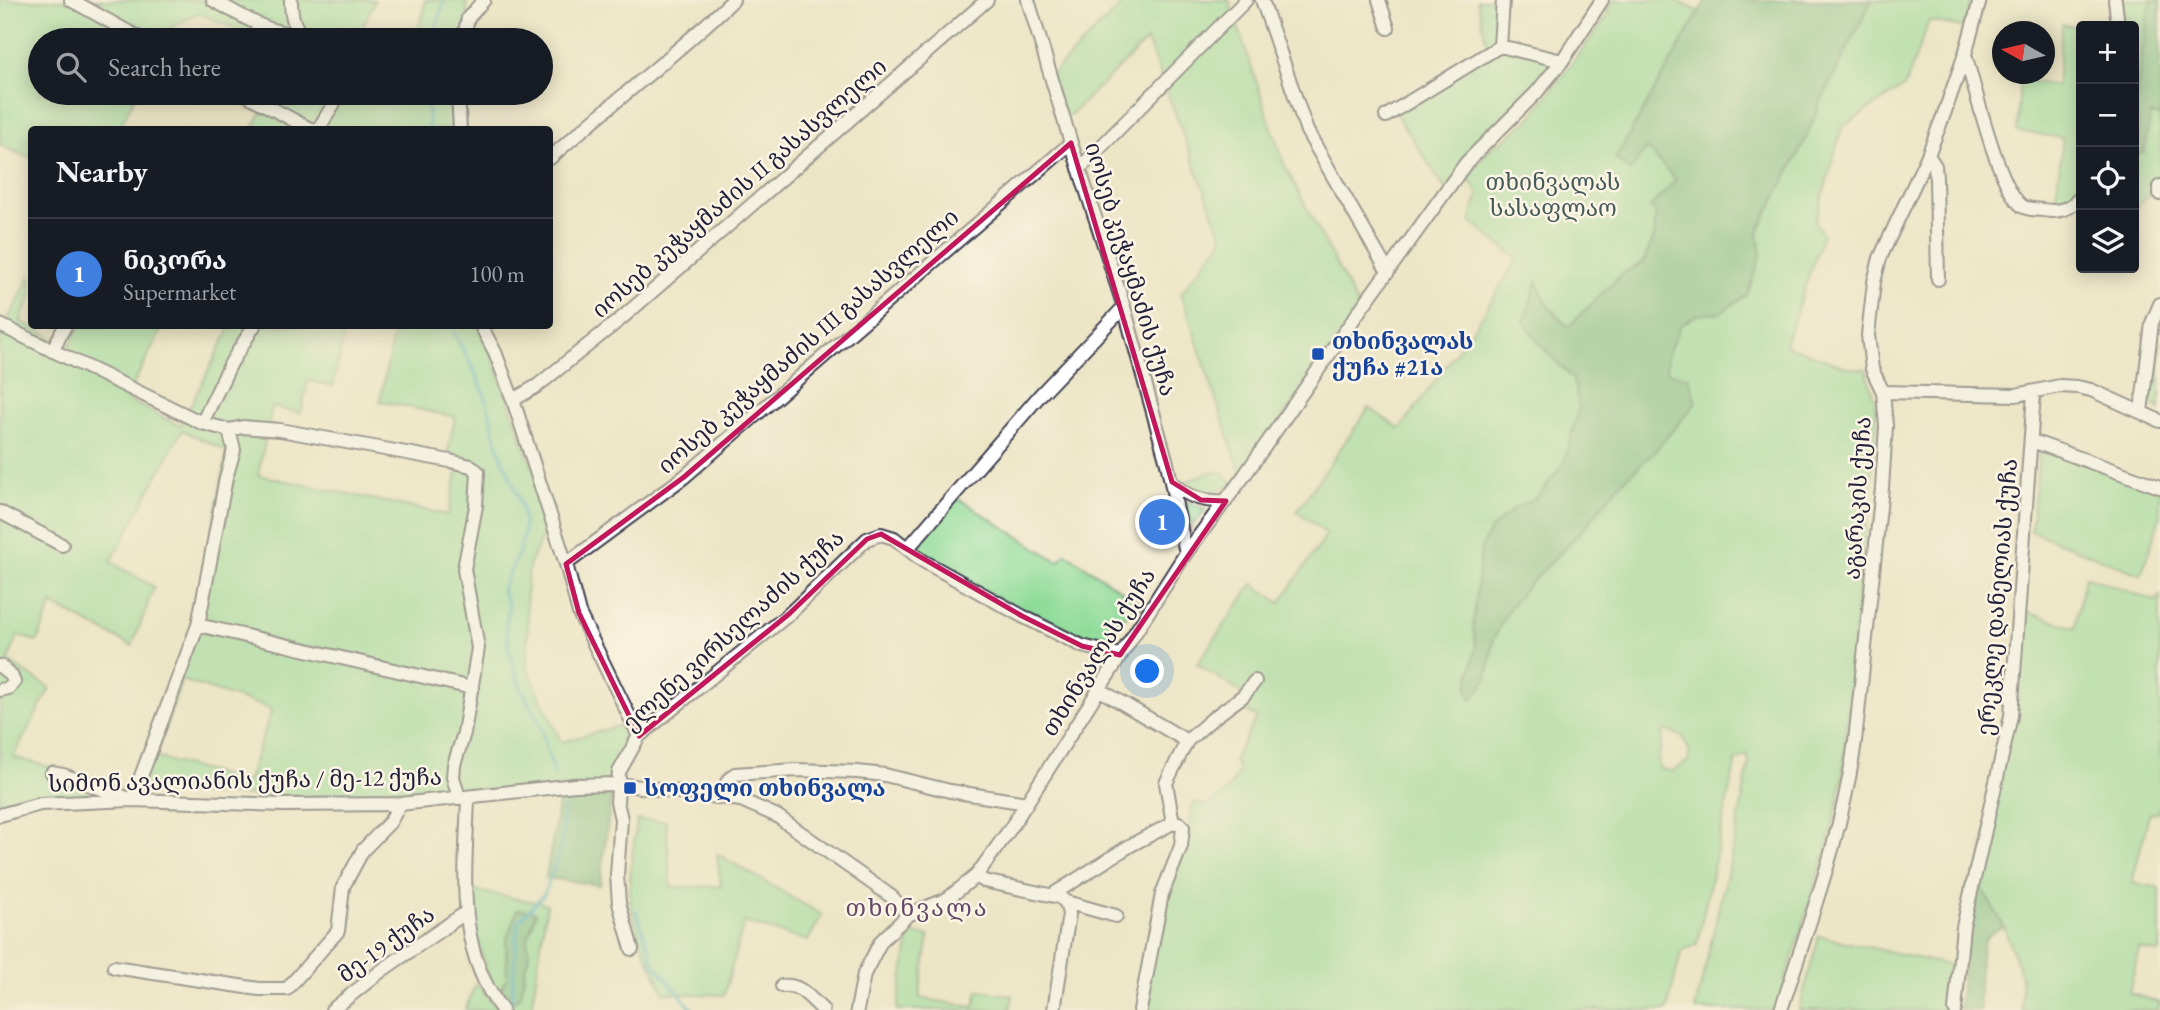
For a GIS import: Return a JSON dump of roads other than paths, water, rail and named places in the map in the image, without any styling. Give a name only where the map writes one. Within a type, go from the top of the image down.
[{"type":"street","points":[[71,0],[121,28]]},
{"type":"street","points":[[213,0],[269,28]]},
{"type":"street","points":[[291,0],[292,16],[298,28]]},
{"type":"street","points":[[466,28],[468,18],[484,0]]},
{"type":"street","points":[[553,155],[733,0]]},
{"type":"street","name":"იოსებ კეჭაყმაძის II გასასვლელი","points":[[513,400],[537,386],[631,311],[987,0]]},
{"type":"street","name":"იოსებ კეჭაყმაძის ქუჩა","points":[[1028,0],[1070,143],[1124,307],[1172,482],[1186,553]]},
{"type":"street","points":[[1079,169],[1246,0]]},
{"type":"street","points":[[1262,0],[1307,131],[1388,272]]},
{"type":"street","points":[[1379,0],[1388,28]]},
{"type":"street","points":[[1500,46],[1503,0]]},
{"type":"street","name":"თხინვალას ქუჩა","points":[[856,1010],[864,974],[881,941],[908,915],[947,899],[976,876],[1027,803],[1186,553],[1226,501],[1466,163],[1536,93],[1562,61],[1602,0]]},
{"type":"street","name":"აგარაკის ქუჩა","points":[[1781,1010],[1834,842],[1850,776],[1882,488],[1886,426],[1883,392],[1872,369],[1868,335],[1874,282],[1880,258],[1928,155],[1965,54],[1980,0]]},
{"type":"street","points":[[2115,0],[2117,21]]},
{"type":"street","points":[[1386,116],[1500,46],[1562,61]]},
{"type":"street","points":[[1965,54],[1995,156],[2010,191],[2020,205],[2049,211],[2071,208],[2076,202]]},
{"type":"street","points":[[265,105],[305,126]]},
{"type":"street","points":[[320,126],[333,105]]},
{"type":"street","points":[[459,105],[460,126]]},
{"type":"street","name":"იოსებ კეჭაყმაძის III გასასვლელი","points":[[566,564],[684,477],[1070,143]]},
{"type":"street","points":[[1928,155],[1935,166],[1936,177],[1938,279]]},
{"type":"street","points":[[2160,186],[2160,194]]},
{"type":"street","points":[[2141,412],[2152,323],[2160,304]]},
{"type":"street","points":[[908,548],[1041,394],[1124,307]]},
{"type":"street","points":[[0,325],[202,424],[229,430],[243,427],[280,430],[471,466],[478,472],[476,506],[464,569],[478,649],[464,733],[453,777],[463,797],[465,913],[474,955],[484,982],[502,1010]]},
{"type":"street","points":[[52,351],[63,329]]},
{"type":"street","points":[[202,424],[230,363],[252,329]]},
{"type":"street","points":[[483,329],[495,352],[513,400],[579,613],[639,736]]},
{"type":"street","points":[[1883,392],[2016,395],[2060,386],[2077,387],[2091,390],[2159,418]]},
{"type":"street","name":"ერეკლე დანელიას ქუჩა","points":[[1955,1010],[1963,927],[2011,716],[2034,393]]},
{"type":"street","points":[[52,773],[132,800],[198,625],[226,478],[234,450],[229,430]]},
{"type":"street","points":[[2032,441],[2160,487]]},
{"type":"street","points":[[1172,482],[1178,489],[1201,500],[1226,501]]},
{"type":"street","points":[[0,512],[62,545]]},
{"type":"street","name":"ელენე ვირსელაძის ქუჩა","points":[[618,784],[619,772],[639,736],[789,614],[867,539],[881,534],[894,538],[923,561],[1022,616],[1082,646],[1120,655]]},
{"type":"street","points":[[198,625],[472,688]]},
{"type":"street","points":[[0,666],[11,674],[13,682],[9,688],[0,690]]},
{"type":"street","points":[[1172,823],[1166,783],[1187,741],[1243,696],[1255,681]]},
{"type":"street","points":[[1100,690],[1187,741]]},
{"type":"street","points":[[723,797],[727,780],[735,774],[824,770],[884,775],[950,791],[1027,803]]},
{"type":"street","points":[[618,784],[617,802],[622,830],[617,875],[619,903],[632,949]]},
{"type":"street","name":"სიმონ ავალიანის ქუჩა / მე-12 ქუჩა","points":[[0,815],[40,804],[132,800],[284,806],[400,804],[575,785],[618,784],[741,800],[777,816],[891,897],[908,915]]},
{"type":"street","points":[[114,967],[260,989],[287,989],[338,931],[343,887],[363,850],[390,822],[400,804]]},
{"type":"street","points":[[1052,895],[1131,845],[1172,823],[1179,823],[1183,827],[1181,846],[1162,894],[1140,1010]]},
{"type":"street","points":[[976,876],[984,881],[1052,895],[1116,916]]},
{"type":"street","points":[[1054,1010],[1069,914],[1066,901]]},
{"type":"street","name":"მე-19 ქუჩა","points":[[332,1010],[381,971],[465,913]]},
{"type":"street","points":[[782,986],[794,986],[802,990],[823,1010]]},
{"type":"waterway","points":[[436,28],[444,0]]},
{"type":"waterway","points":[[428,105],[429,126]]},
{"type":"waterway","points":[[453,329],[481,384],[498,447],[522,508],[522,544],[502,591],[509,606],[506,623],[509,650],[520,687],[539,721],[554,775]]},
{"type":"waterway","points":[[511,1005],[518,922],[544,894],[561,848],[564,810]]},
{"type":"waterway","points":[[636,911],[654,964],[693,1010]]},
{"type":"place","name":"თხინვალას ქუჩა #21ა","points":[[1318,354]]},
{"type":"place","name":"ნიკორა","points":[[1162,522]]},
{"type":"place","name":"სოფელი თხინვალა","points":[[630,788]]},
{"type":"district","name":"თხინვალა","points":[[917,907]]},
{"type":"park label","name":"თხინვალას სასაფლაო","points":[[1553,195]]}]
